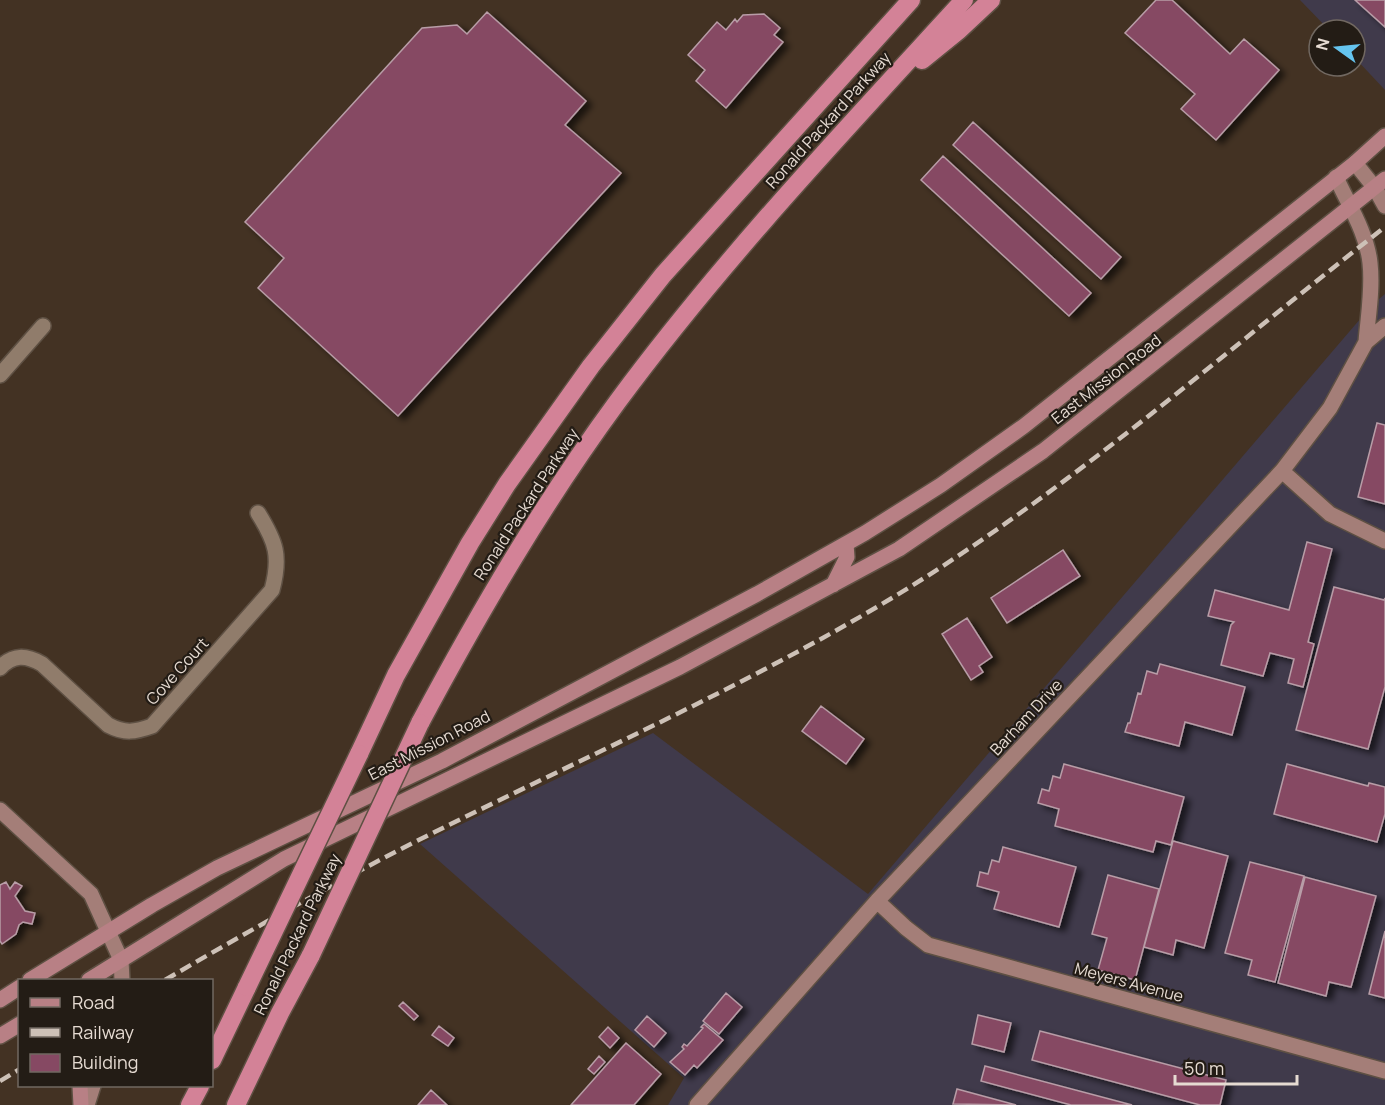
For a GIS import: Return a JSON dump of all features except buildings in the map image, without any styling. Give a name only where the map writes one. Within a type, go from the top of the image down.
[{"type":"highway","name":"Ronald Packard Parkway","points":[[236,1105],[280,1012],[311,955],[420,723],[466,637],[539,515],[618,401],[662,343],[763,221],[964,0]]},
{"type":"highway","points":[[876,97],[959,30],[991,0]]},
{"type":"highway","name":"Ronald Packard Parkway","points":[[213,1058],[396,675],[429,614],[507,484],[550,422],[663,275],[908,3]]},
{"type":"highway","points":[[247,1105],[280,1012]]},
{"type":"highway","points":[[190,1105],[199,1087]]},
{"type":"main road","name":"East Mission Road","points":[[33,979],[217,868],[442,761],[757,594],[846,544],[941,485],[1024,426],[1355,163],[1385,136]]},
{"type":"main road","name":"East Mission Road","points":[[92,979],[284,859],[680,667],[899,549],[1043,451],[1380,183]]},
{"type":"main road","points":[[833,585],[847,557],[846,544]]},
{"type":"main road","points":[[0,1000],[18,988]]},
{"type":"main road","points":[[0,1036],[18,1025]]},
{"type":"main road","points":[[80,1087],[81,1105]]},
{"type":"street","points":[[1355,163],[1380,183],[1385,206]]},
{"type":"street","name":"Barham Drive","points":[[1336,177],[1366,243],[1370,261],[1371,281],[1366,342]]},
{"type":"street","points":[[0,375],[43,326]]},
{"type":"street","name":"Barham Drive","points":[[697,1105],[877,901],[1282,471],[1330,408],[1366,342],[1385,326]]},
{"type":"street","points":[[1282,471],[1330,514],[1385,541]]},
{"type":"street","name":"Cove Court","points":[[0,668],[8,660],[29,657],[42,664],[108,725],[120,731],[135,732],[152,726],[272,590],[278,570],[277,554],[270,532],[258,513]]},
{"type":"street","points":[[0,810],[91,894],[121,960],[122,979]]},
{"type":"street","name":"Meyers Avenue","points":[[877,901],[928,945],[1385,1071]]},
{"type":"street","points":[[87,1105],[93,1087]]},
{"type":"shaded area","points":[[1300,0],[1385,0],[1385,90],[1367,71],[1367,18],[1317,18]]},
{"type":"shaded area","points":[[1385,294],[1385,1105],[668,1105],[684,1078],[420,844],[653,733],[868,894],[1373,304]]},
{"type":"railway","points":[[167,979],[399,850],[704,701],[882,604],[1014,518],[1077,471],[1385,227]]},
{"type":"railway","points":[[0,1081],[18,1070]]}]
